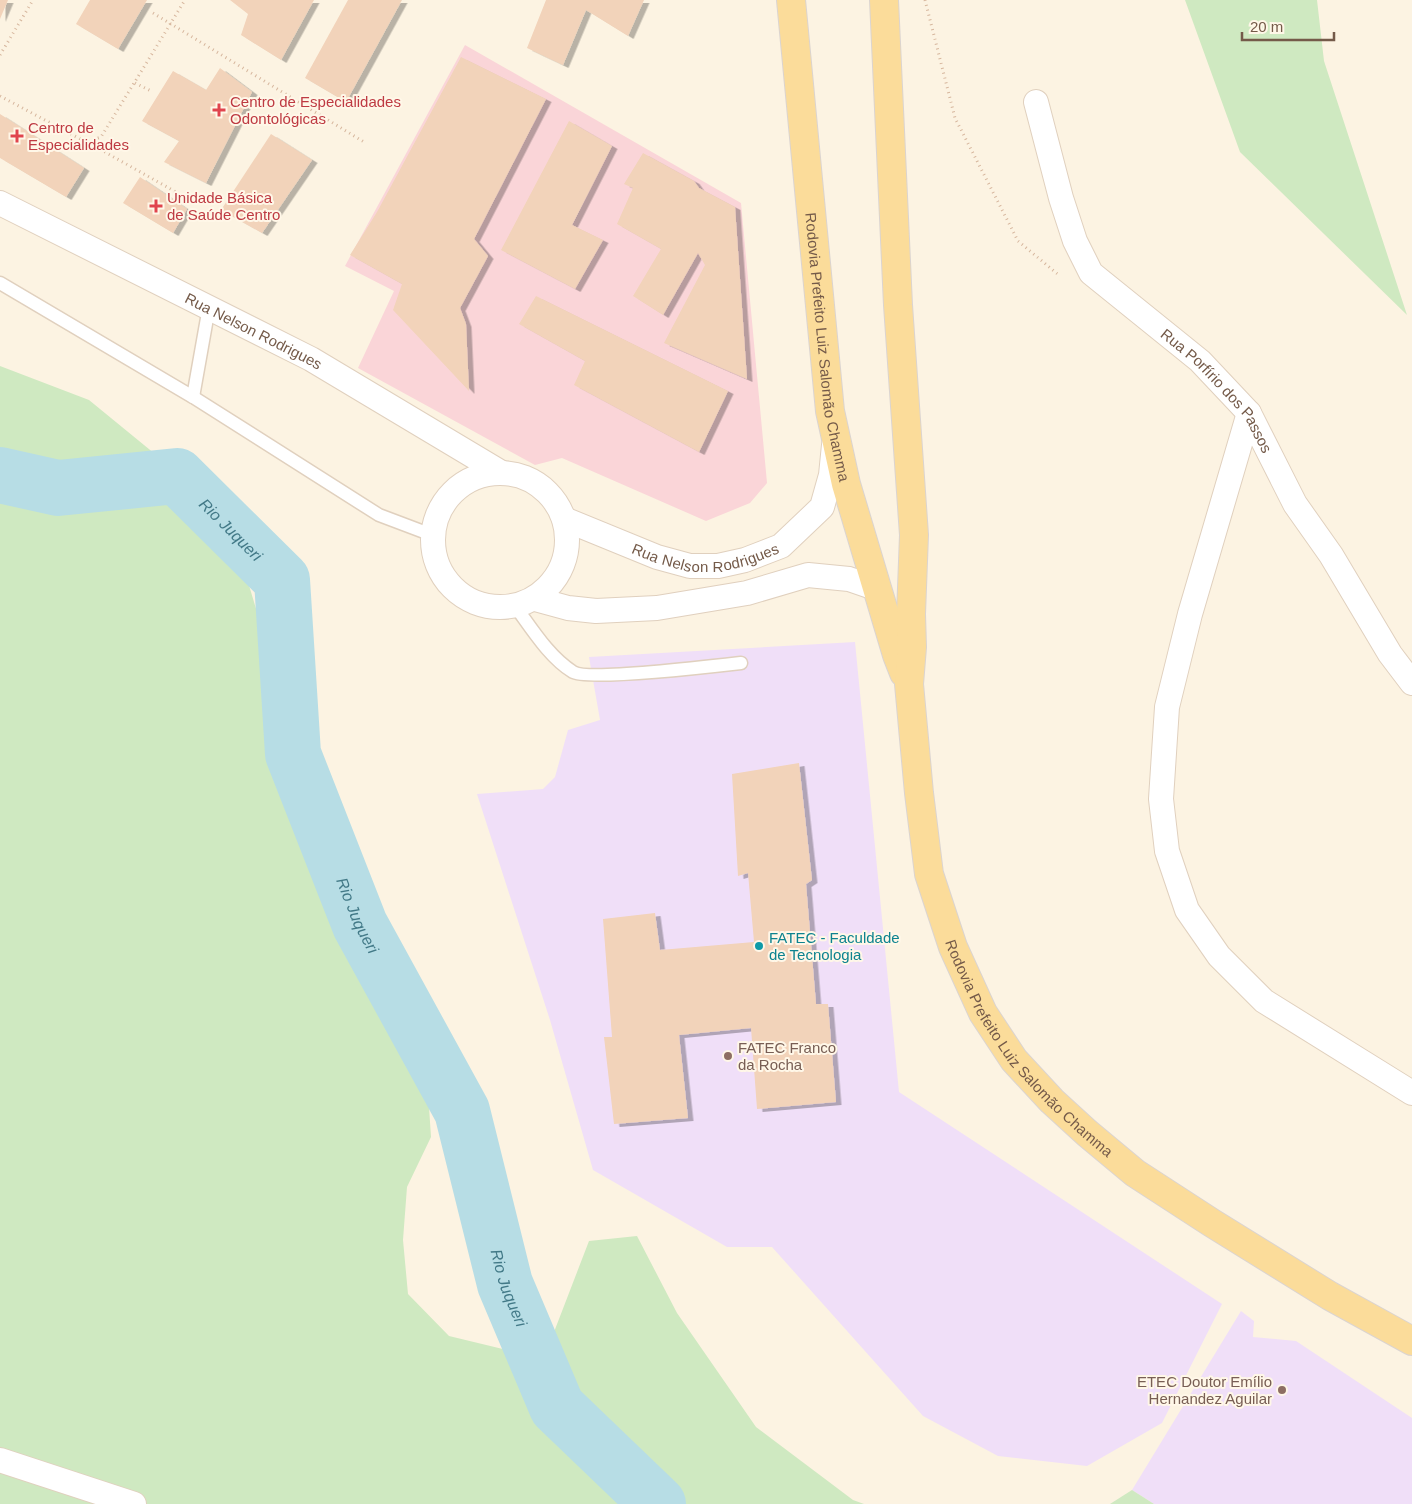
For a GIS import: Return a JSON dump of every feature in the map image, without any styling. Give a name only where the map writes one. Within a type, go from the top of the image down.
[{"type":"main road","name":"Rodovia Prefeito Luiz Salomão Chamma","points":[[792,0],[830,412],[846,484],[897,655],[909,684]]},
{"type":"main road","name":"Rodovia Prefeito Luiz Salomão Chamma","points":[[884,0],[898,305],[914,535],[910,614],[912,647],[909,684],[929,874],[953,947],[983,1013],[1014,1060],[1052,1101],[1135,1173],[1330,1296],[1412,1352]]},
{"type":"main road","name":"Rodovia Prefeito Luiz Salomão Chamma","points":[[1330,1296],[1412,1341]]},
{"type":"street","name":"Rua Porfírio dos Passos","points":[[1036,102],[1070,224],[1091,273],[1200,361],[1249,413],[1295,504],[1331,555],[1390,654],[1412,683]]},
{"type":"street","name":"Rua Nelson Rodrigues","points":[[0,203],[312,359],[500,472]]},
{"type":"street","points":[[1249,413],[1190,614],[1167,707],[1161,799],[1167,852],[1187,910],[1219,956],[1264,1001],[1412,1092]]},
{"type":"street","name":"Rua Nelson Rodrigues","points":[[564,519],[657,557],[690,566],[718,566],[761,555],[781,546],[822,507],[831,475],[835,433]]},
{"type":"street","points":[[525,603],[552,584],[563,565],[568,542],[564,519],[555,500],[536,482],[513,472],[490,472],[468,479],[450,493],[438,512],[432,535],[435,557],[443,576],[457,592],[474,603],[494,608],[525,603],[596,611],[657,608],[746,593],[808,575],[849,579],[878,589]]},
{"type":"street","points":[[0,1460],[134,1504]]},
{"type":"lane","points":[[0,284],[193,397],[379,514],[432,535]]},
{"type":"lane","points":[[193,397],[209,307]]},
{"type":"lane","points":[[525,603],[545,647],[575,673],[607,675],[741,664]]},
{"type":"path","points":[[0,55],[33,0]]},
{"type":"path","points":[[86,142],[101,137],[185,0]]},
{"type":"path","points":[[925,0],[955,118],[1018,240],[1068,283],[1091,273]]},
{"type":"path","points":[[152,13],[364,142]]},
{"type":"path","points":[[135,83],[151,92]]},
{"type":"path","points":[[0,96],[176,192]]},
{"type":"shaded area","points":[[465,45],[741,203],[767,483],[750,503],[706,521],[562,458],[535,465],[358,368],[394,291],[345,266]]},
{"type":"shaded area","name":"FATEC Franco da Rocha","points":[[855,642],[899,1092],[1222,1304],[1162,1423],[1087,1466],[998,1456],[923,1416],[772,1247],[727,1247],[593,1170],[550,1020],[477,794],[543,789],[555,777],[568,730],[600,720],[589,657]]},
{"type":"shaded area","name":"ETEC Doutor Emílio Hernandez Aguilar","points":[[1241,1311],[1254,1321],[1253,1337],[1296,1341],[1412,1418],[1412,1504],[1154,1504],[1132,1490]]},
{"type":"green space","points":[[1185,0],[1317,0],[1324,61],[1407,315],[1240,152]]},
{"type":"green space","points":[[0,366],[89,400],[155,454],[242,562],[266,642],[274,759],[309,854],[428,1092],[431,1137],[407,1187],[403,1240],[408,1294],[449,1336],[511,1351],[554,1332],[589,1241],[637,1236],[677,1313],[756,1427],[853,1500],[864,1504],[0,1504]]},
{"type":"green space","points":[[1132,1490],[1154,1504],[1110,1504]]},
{"type":"building","points":[[0,0],[8,0],[0,19]]},
{"type":"building","points":[[90,0],[147,0],[118,49],[76,24]]},
{"type":"building","points":[[230,0],[314,0],[281,60],[241,35],[248,14]]},
{"type":"building","points":[[348,0],[402,0],[346,102],[305,78]]},
{"type":"building","points":[[546,0],[644,0],[628,36],[586,10],[563,65],[527,48]]},
{"type":"building","points":[[461,57],[546,99],[474,239],[488,256],[460,308],[466,324],[469,391],[393,310],[402,284],[350,255],[377,212]]},
{"type":"building","points":[[220,68],[252,92],[206,183],[164,162],[179,141],[142,121],[173,71],[206,90]]},
{"type":"building","name":"Centro de Especialidades","points":[[0,114],[84,168],[66,197],[0,158]]},
{"type":"building","points":[[569,121],[612,146],[572,225],[603,240],[575,289],[501,250]]},
{"type":"building","points":[[271,134],[312,160],[262,233],[221,210]]},
{"type":"building","points":[[643,153],[694,181],[699,188],[735,207],[747,379],[664,343],[705,265],[698,253],[663,315],[633,296],[661,249],[617,224],[633,188],[624,184]]},
{"type":"building","name":"Unidade Básica de Saúde Centro","points":[[140,177],[187,209],[173,233],[123,203]]},
{"type":"building","points":[[536,296],[728,391],[699,452],[574,385],[585,361],[519,324]]},
{"type":"building","name":"FATEC - Faculdade de Tecnologia","points":[[799,763],[812,880],[806,884],[816,1004],[828,1004],[836,1102],[757,1109],[751,1028],[679,1035],[688,1118],[614,1124],[604,1037],[612,1037],[603,919],[655,913],[660,950],[754,942],[748,873],[738,876],[732,774]]},
{"type":"waterway","name":"Rio Juqueri","points":[[0,475],[58,488],[177,476],[282,580],[293,754],[360,925],[462,1111],[505,1284],[557,1407],[658,1504]]},
{"type":"place","name":"Centro de Especialidades Odontológicas","points":[[219,110]]},
{"type":"place","name":"Centro de Especialidades","points":[[17,136]]},
{"type":"place","name":"Unidade Básica de Saúde Centro","points":[[156,206]]},
{"type":"place","name":"FATEC - Faculdade de Tecnologia","points":[[759,946]]},
{"type":"place","name":"FATEC Franco da Rocha","points":[[728,1056]]},
{"type":"place","name":"ETEC Doutor Emílio Hernandez Aguilar","points":[[1282,1390]]}]
